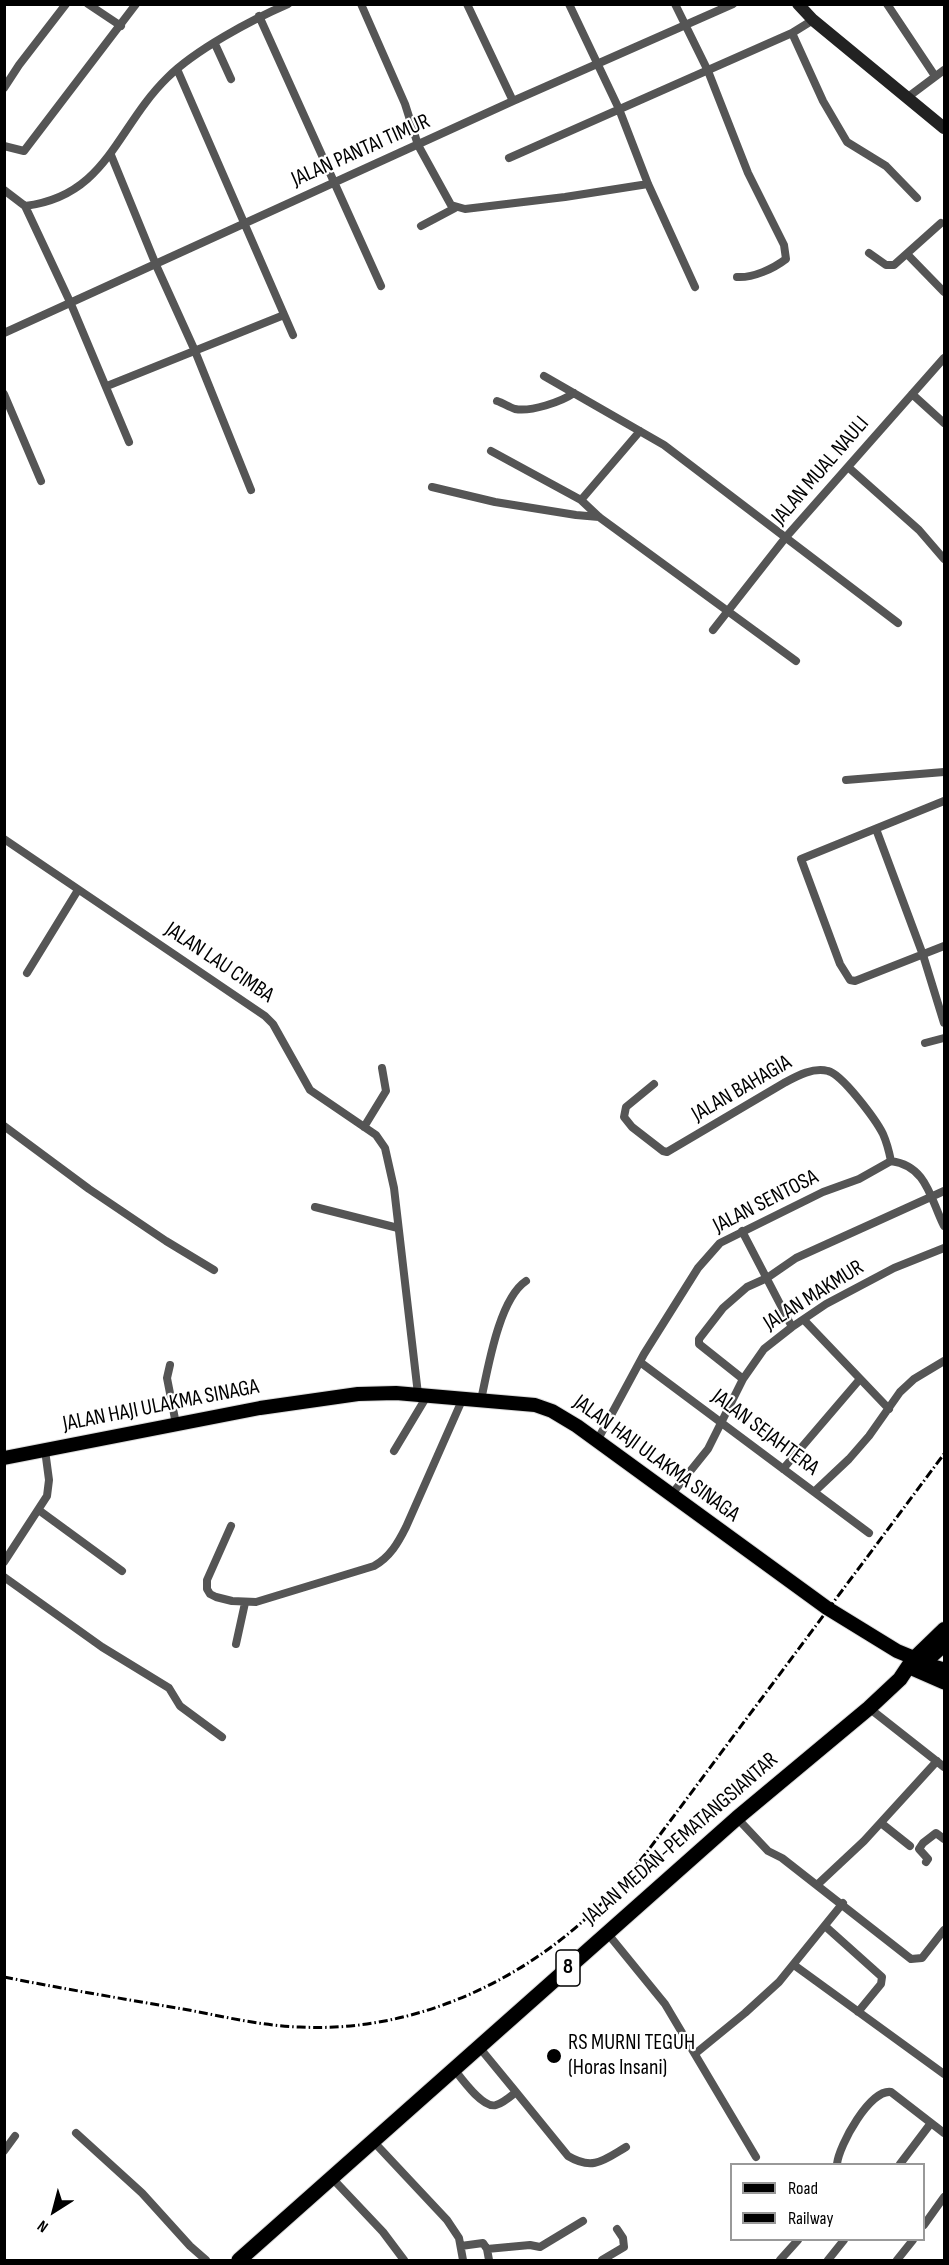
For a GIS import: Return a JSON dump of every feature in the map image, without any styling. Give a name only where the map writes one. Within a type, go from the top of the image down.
[{"type":"highway","points":[[912,1668],[945,1670]]},
{"type":"highway","points":[[912,1668],[945,1682]]},
{"type":"highway","name":"JALAN MEDAN-PEMATANGSIANTAR","points":[[239,2260],[737,1818],[869,1708],[912,1668]]},
{"type":"main road","name":"JALAN HAJI ULAKMA SINAGA","points":[[4,1458],[260,1408],[358,1394],[422,1395],[535,1405],[552,1411],[597,1441],[827,1608],[897,1651],[912,1668]]},
{"type":"main road","points":[[912,1668],[945,1629]]},
{"type":"main road","points":[[912,1668],[945,1645]]},
{"type":"street","points":[[4,88],[66,4]]},
{"type":"street","points":[[88,4],[121,26]]},
{"type":"street","points":[[4,146],[24,151],[136,4]]},
{"type":"street","points":[[25,206],[45,203],[90,178],[111,155],[133,118],[177,69],[259,16],[288,4]]},
{"type":"street","points":[[361,4],[405,104],[418,145],[447,201],[455,208]]},
{"type":"street","points":[[467,4],[513,101]]},
{"type":"street","points":[[569,4],[619,109],[648,184],[696,287]]},
{"type":"street","points":[[675,4],[708,71],[748,173],[784,245],[786,259],[782,262],[761,273],[737,277]]},
{"type":"street","name":"JALAN PANTAI TIMUR","points":[[4,333],[513,101],[733,4]]},
{"type":"street","points":[[798,4],[813,20],[945,128]]},
{"type":"street","points":[[887,4],[935,76]]},
{"type":"street","points":[[259,16],[381,286]]},
{"type":"street","points":[[509,158],[792,33],[813,20]]},
{"type":"street","points":[[792,33],[823,101],[847,142],[886,166],[917,198]]},
{"type":"street","points":[[214,44],[231,79]]},
{"type":"street","points":[[177,69],[293,336]]},
{"type":"street","points":[[908,97],[945,70]]},
{"type":"street","points":[[111,155],[156,265],[195,351],[251,490]]},
{"type":"street","points":[[421,226],[455,208],[465,209],[565,197],[648,184]]},
{"type":"street","points":[[4,190],[25,206],[71,304],[129,441]]},
{"type":"street","points":[[869,253],[890,265],[907,254],[941,223]]},
{"type":"street","points":[[907,254],[945,292]]},
{"type":"street","points":[[107,386],[284,315]]},
{"type":"street","name":"JALAN MUAL NAULI","points":[[713,630],[786,537],[945,358]]},
{"type":"street","points":[[544,376],[664,446],[898,623]]},
{"type":"street","points":[[498,401],[514,408],[526,409],[564,400],[574,393]]},
{"type":"street","points":[[4,394],[41,481]]},
{"type":"street","points":[[912,394],[945,423]]},
{"type":"street","points":[[581,500],[640,432]]},
{"type":"street","points":[[491,451],[581,500],[599,517],[796,661]]},
{"type":"street","points":[[848,467],[919,530],[945,559]]},
{"type":"street","points":[[432,487],[495,502],[599,517]]},
{"type":"street","points":[[846,780],[945,772]]},
{"type":"street","points":[[944,802],[801,859],[845,975],[850,980],[855,981],[945,946]]},
{"type":"street","points":[[876,829],[923,955],[945,1023]]},
{"type":"street","name":"JALAN LAU CIMBA","points":[[4,839],[265,1016],[273,1024],[310,1090],[376,1135],[385,1148],[394,1188],[422,1395]]},
{"type":"street","points":[[27,973],[78,890]]},
{"type":"street","points":[[925,1043],[945,1038]]},
{"type":"street","points":[[364,1127],[386,1091],[382,1068]]},
{"type":"street","name":"JALAN BAHAGIA","points":[[654,1084],[626,1107],[624,1117],[632,1127],[663,1152],[672,1150],[801,1074],[827,1070],[836,1074],[870,1113],[882,1133],[891,1161]]},
{"type":"street","points":[[4,1126],[89,1189],[214,1270]]},
{"type":"street","points":[[891,1161],[915,1169],[921,1175],[945,1226]]},
{"type":"street","name":"JALAN SENTOSA","points":[[597,1441],[640,1362],[698,1268],[720,1243],[823,1192],[859,1179],[891,1161]]},
{"type":"street","points":[[743,1379],[699,1344],[699,1339],[723,1308],[747,1287],[767,1278],[796,1258],[945,1191]]},
{"type":"street","points":[[315,1207],[398,1228]]},
{"type":"street","points":[[742,1231],[792,1327]]},
{"type":"street","name":"JALAN MAKMUR","points":[[671,1495],[708,1449],[743,1379],[764,1349],[826,1304],[894,1268],[945,1248]]},
{"type":"street","points":[[482,1400],[495,1338],[514,1291],[526,1281]]},
{"type":"street","points":[[804,1320],[888,1409]]},
{"type":"street","points":[[814,1492],[849,1459],[869,1436],[900,1392],[914,1379],[945,1361]]},
{"type":"street","name":"JALAN SEJAHTERA","points":[[640,1362],[869,1533]]},
{"type":"street","points":[[170,1365],[167,1378],[176,1424]]},
{"type":"street","points":[[783,1469],[861,1379]]},
{"type":"street","points":[[394,1451],[422,1395]]},
{"type":"street","points":[[231,1526],[207,1580],[207,1589],[216,1597],[245,1603],[256,1602],[374,1566],[383,1561],[396,1546],[463,1398]]},
{"type":"street","points":[[4,1562],[40,1510],[49,1490],[45,1450]]},
{"type":"street","points":[[40,1510],[122,1570]]},
{"type":"street","points":[[4,1577],[102,1647],[169,1688],[180,1706],[222,1737]]},
{"type":"street","points":[[236,1644],[245,1603]]},
{"type":"street","points":[[818,1885],[941,1764],[869,1708]]},
{"type":"street","points":[[737,1818],[768,1851],[782,1858],[843,1903],[905,1955],[916,1960],[922,1958],[945,1930]]},
{"type":"street","points":[[881,1823],[910,1846]]},
{"type":"street","points":[[926,1862],[928,1859],[919,1849],[923,1843],[936,1833],[945,1839]]},
{"type":"street","points":[[696,2053],[779,1982],[843,1903]]},
{"type":"street","points":[[825,1926],[882,1977],[881,1984],[858,2012]]},
{"type":"street","points":[[608,1934],[665,2004],[756,2157]]},
{"type":"street","points":[[794,1965],[945,2074]]},
{"type":"street","points":[[478,2047],[568,2156],[584,2164],[594,2164],[626,2147]]},
{"type":"street","points":[[454,2069],[476,2095],[490,2106],[495,2106],[516,2092]]},
{"type":"street","points":[[837,2163],[847,2136],[863,2111],[882,2092],[891,2092],[945,2133]]},
{"type":"street","points":[[901,2163],[931,2122]]},
{"type":"street","points":[[76,2133],[142,2193],[190,2246],[206,2260]]},
{"type":"street","points":[[4,2151],[15,2136]]},
{"type":"street","points":[[372,2140],[455,2230],[463,2260]]},
{"type":"street","points":[[331,2177],[383,2232],[405,2260]]},
{"type":"street","points":[[925,2224],[945,2196]]},
{"type":"street","points":[[487,2249],[530,2245],[540,2247],[582,2221]]},
{"type":"street","points":[[602,2260],[624,2247],[623,2238],[617,2229]]},
{"type":"street","points":[[780,2260],[797,2241]]},
{"type":"street","points":[[828,2260],[843,2241]]},
{"type":"street","points":[[897,2260],[912,2241]]},
{"type":"street","points":[[461,2246],[480,2242],[485,2245],[489,2260]]},
{"type":"railway","points":[[4,1977],[271,2025],[300,2027],[341,2027],[423,2012],[462,1998],[500,1980],[569,1934],[636,1866],[944,1454]]},
{"type":"place","name":"RS MURNI TEGUH (Horas Insani)","points":[[554,2056]]}]
